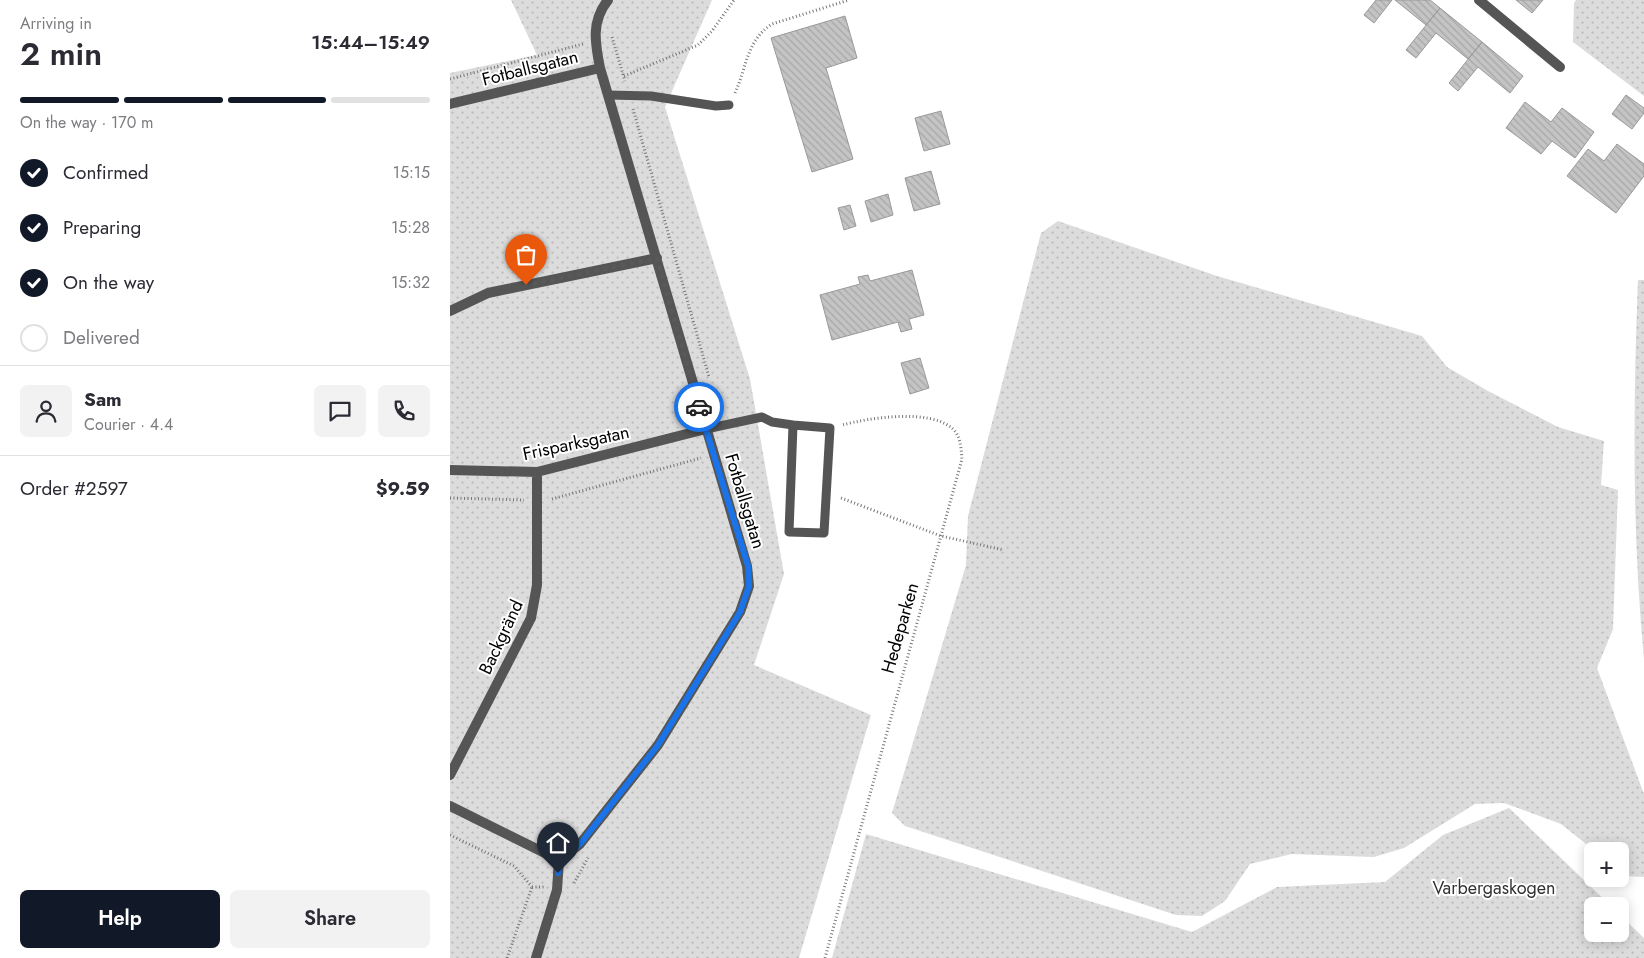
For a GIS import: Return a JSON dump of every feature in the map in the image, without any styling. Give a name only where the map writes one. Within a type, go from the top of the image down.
[{"type":"street","points":[[1479,0],[1560,67]]},
{"type":"street","points":[[600,68],[595,41],[597,18],[606,3]]},
{"type":"street","name":"Fotballsgatan","points":[[450,104],[600,68],[748,566],[749,586],[740,612],[658,745],[580,844],[559,860]]},
{"type":"street","points":[[450,311],[488,293],[657,258]]},
{"type":"street","name":"Frisparksgatan","points":[[450,470],[537,472],[706,429]]},
{"type":"street","name":"Backgränd","points":[[450,775],[531,618],[537,585],[537,472]]},
{"type":"street","points":[[450,806],[559,860],[558,886],[536,958]]},
{"type":"lane","points":[[608,95],[651,96],[716,106],[729,105]]},
{"type":"lane","points":[[706,429],[762,417],[772,422],[830,428],[824,533],[789,532],[793,425]]},
{"type":"path","points":[[624,76],[698,45],[712,31],[734,0]]},
{"type":"path","points":[[729,105],[742,77],[747,53],[754,41],[764,30],[800,14],[849,0]]},
{"type":"path","points":[[606,3],[612,36],[710,378]]},
{"type":"path","points":[[450,79],[612,36]]},
{"type":"path","name":"Hedeparken","points":[[825,958],[890,712],[962,459],[961,443],[953,429],[932,420],[896,416],[871,418],[830,428]]},
{"type":"path","points":[[450,498],[551,499],[714,455]]},
{"type":"path","points":[[826,492],[941,536],[1004,550]]},
{"type":"path","points":[[450,835],[514,866],[532,887]]},
{"type":"path","points":[[532,887],[573,885],[594,851]]},
{"type":"path","points":[[507,958],[532,887]]},
{"type":"green space","points":[[511,0],[712,0],[665,107],[750,379],[784,574],[754,665],[871,715],[799,958],[450,958],[450,73],[537,55]]},
{"type":"green space","points":[[1576,0],[1644,0],[1644,96],[1573,42],[1574,3]]},
{"type":"green space","points":[[1058,221],[1217,276],[1422,336],[1447,367],[1488,391],[1558,427],[1604,441],[1601,485],[1618,490],[1613,629],[1597,668],[1644,794],[1644,877],[1629,876],[1629,842],[1584,842],[1561,824],[1504,803],[1475,804],[1404,848],[1374,857],[1292,854],[1250,864],[1225,901],[1202,916],[1176,915],[905,826],[892,813],[966,565],[968,516],[1041,233]]},
{"type":"green space","points":[[1638,280],[1644,280],[1644,659],[1637,564],[1635,470]]},
{"type":"green space","name":"Varbergaskogen","points":[[1509,808],[1584,880],[1584,887],[1591,887],[1602,897],[1584,897],[1584,942],[1629,942],[1629,924],[1644,938],[1644,958],[832,958],[866,834],[1192,932],[1277,887],[1385,882],[1443,835]]},
{"type":"building","points":[[1376,0],[1392,0],[1374,23],[1364,15]]},
{"type":"building","points":[[1395,0],[1430,0],[1440,8],[1426,25]]},
{"type":"building","points":[[1516,0],[1543,0],[1532,13]]},
{"type":"building","points":[[1440,8],[1482,42],[1468,59],[1436,33],[1416,58],[1406,50]]},
{"type":"building","points":[[845,16],[857,58],[826,68],[853,159],[812,172],[771,38]]},
{"type":"building","points":[[1482,42],[1523,76],[1510,93],[1478,67],[1458,91],[1449,83]]},
{"type":"building","points":[[1626,95],[1644,108],[1644,113],[1632,129],[1612,114]]},
{"type":"building","points":[[1525,102],[1551,122],[1562,108],[1594,132],[1575,158],[1552,141],[1541,154],[1506,128]]},
{"type":"building","points":[[941,111],[950,144],[924,151],[915,118]]},
{"type":"building","points":[[1617,144],[1644,164],[1644,176],[1616,213],[1567,176],[1588,149],[1604,161]]},
{"type":"building","points":[[931,171],[940,204],[914,211],[905,178]]},
{"type":"building","points":[[888,194],[893,215],[871,222],[865,201]]},
{"type":"building","points":[[850,205],[856,226],[844,230],[838,208]]},
{"type":"building","points":[[912,270],[924,315],[909,319],[912,329],[901,332],[898,322],[832,340],[820,295],[860,284],[858,277],[868,275],[870,281]]},
{"type":"building","points":[[920,358],[929,388],[910,394],[901,363]]},
{"type":"way so far","points":[[526,285],[657,258],[699,407]]},
{"type":"route","points":[[558,873],[559,860],[580,844],[658,745],[740,612],[749,586],[748,566],[699,407]]}]
